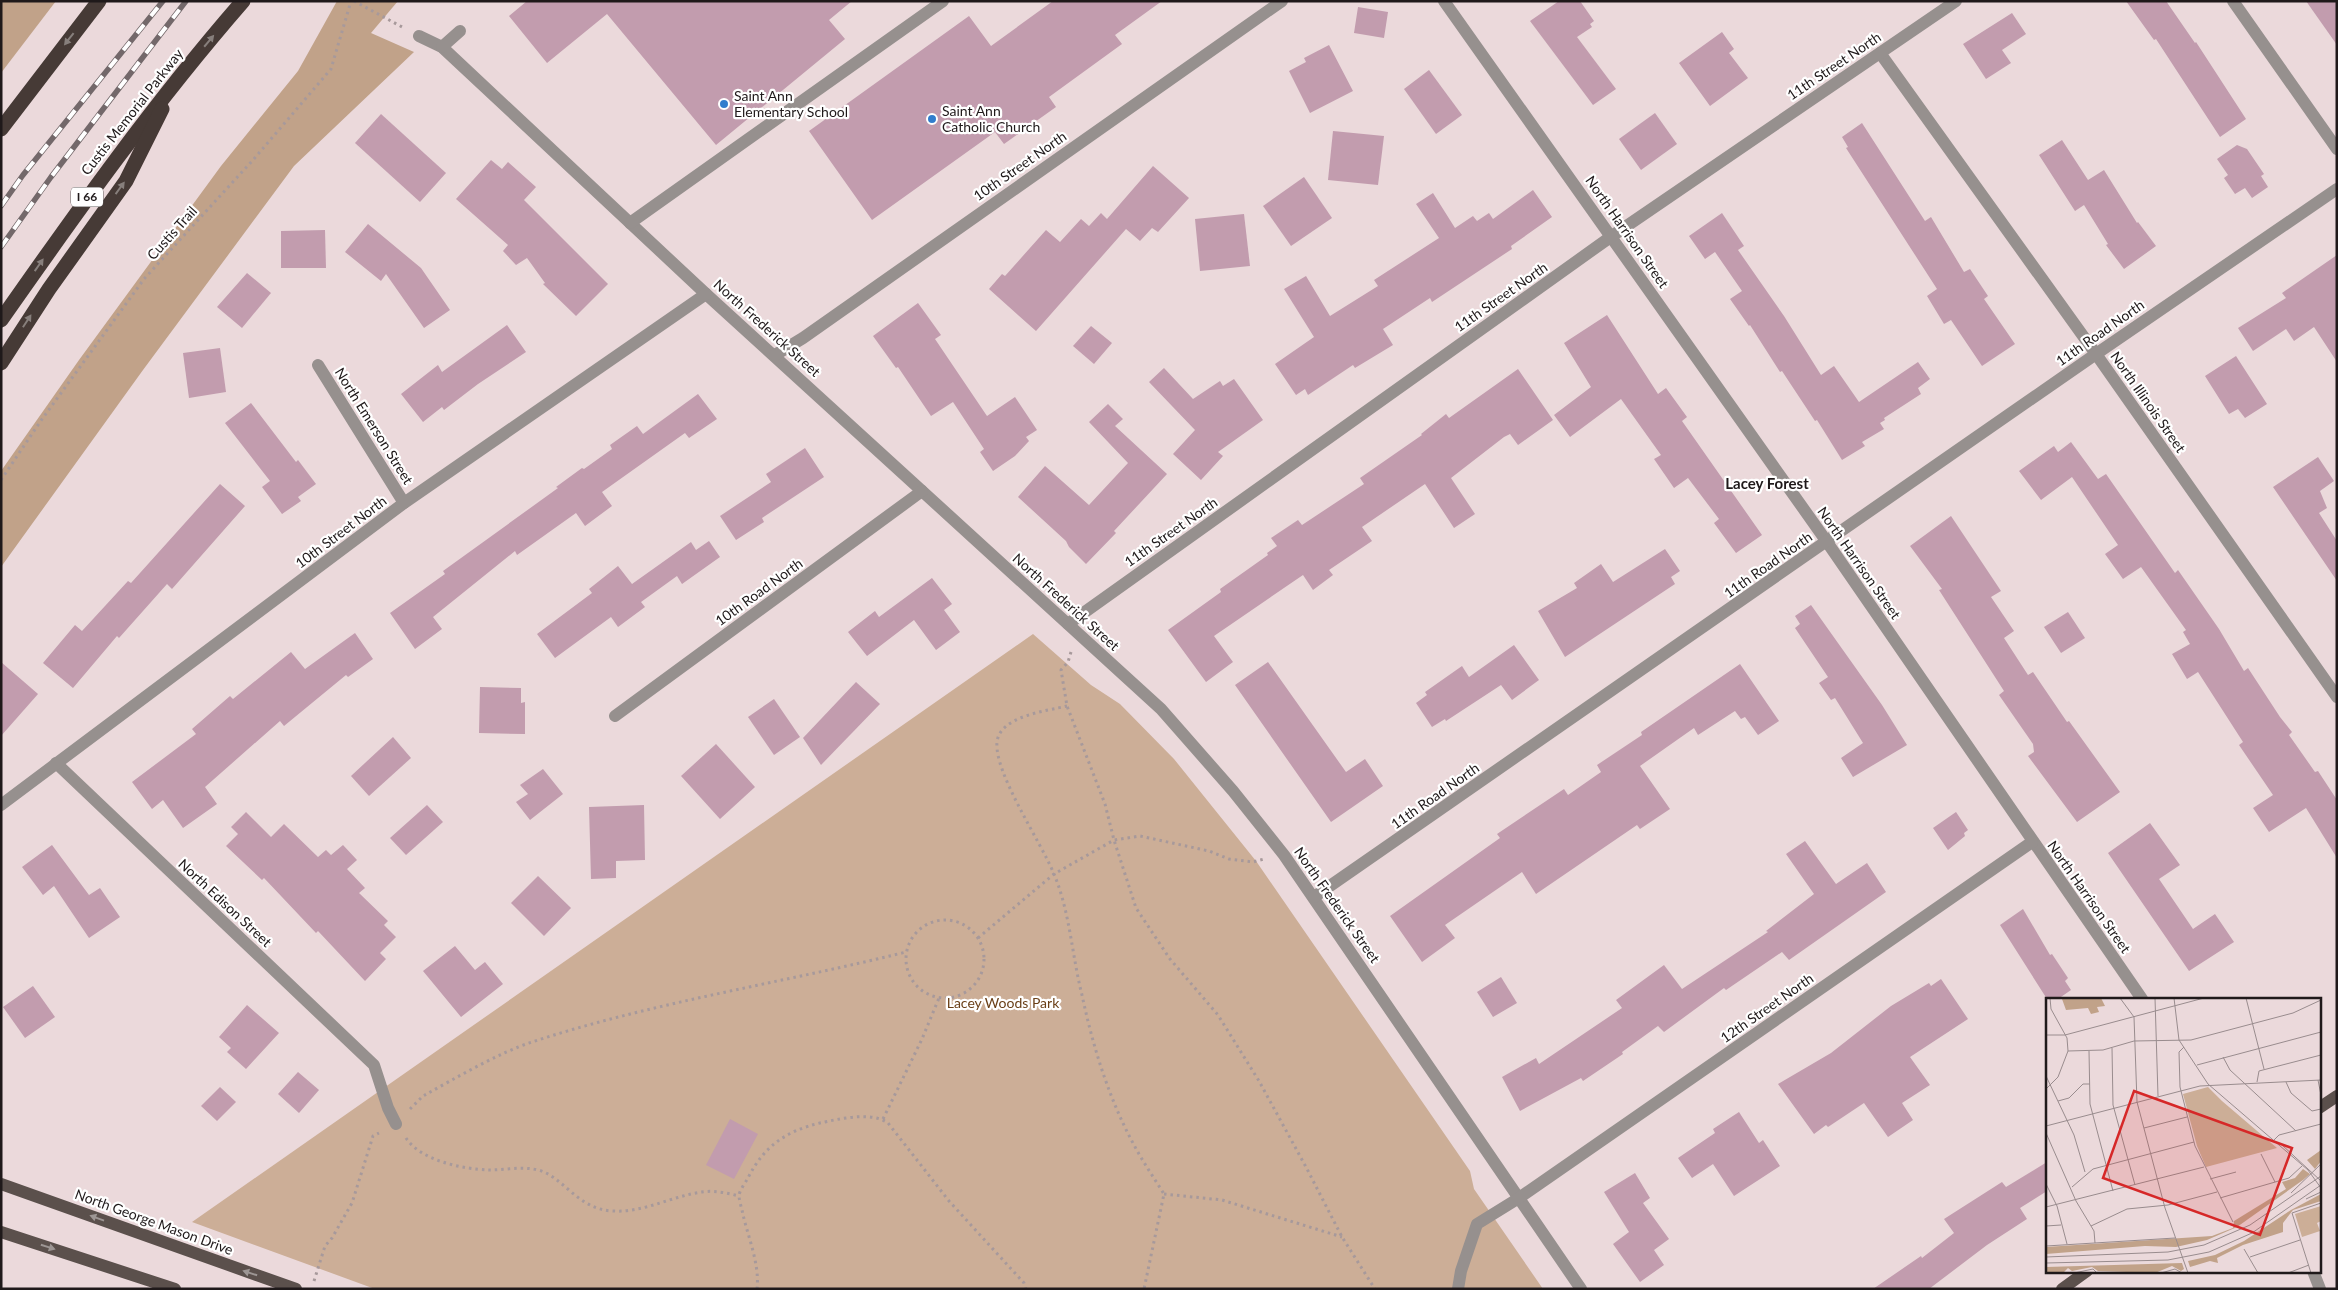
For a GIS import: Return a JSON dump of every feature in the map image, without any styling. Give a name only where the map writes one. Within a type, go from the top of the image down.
[{"type":"highway","points":[[1,129],[99,1]]},
{"type":"highway","name":"Custis Memorial Parkway","points":[[1,320],[94,188],[178,78],[243,1]]},
{"type":"highway","points":[[1,363],[49,289],[126,181],[178,78]]},
{"type":"main road","points":[[2320,1107],[2337,1096]]},
{"type":"main road","name":"North George Mason Drive","points":[[1,1184],[279,1286],[296,1289]]},
{"type":"main road","points":[[1,1232],[175,1289]]},
{"type":"main road","points":[[2062,1289],[2086,1272]]},
{"type":"street","points":[[630,223],[943,1]]},
{"type":"street","name":"10th Street North","points":[[775,355],[814,330],[1282,1]]},
{"type":"street","name":"North Harrison Street","points":[[1444,1],[1827,542],[2141,998]]},
{"type":"street","name":"11th Street North","points":[[1068,624],[1612,236],[1956,1]]},
{"type":"street","points":[[2233,1],[2337,149]]},
{"type":"street","points":[[442,47],[460,31]]},
{"type":"street","name":"North Frederick Street","points":[[419,36],[442,47],[706,294],[1161,709],[1232,790],[1284,855],[1581,1289]]},
{"type":"street","name":"North Illinois Street","points":[[1880,54],[2096,354],[2337,697]]},
{"type":"street","name":"11th Road North","points":[[1314,897],[2337,189]]},
{"type":"street","name":"10th Street North","points":[[1,805],[56,762],[404,504],[706,294]]},
{"type":"street","name":"North Emerson Street","points":[[318,365],[404,504]]},
{"type":"street","name":"10th Road North","points":[[614,716],[922,491]]},
{"type":"street","name":"North Edison Street","points":[[56,762],[374,1065],[388,1108],[396,1124]]},
{"type":"street","name":"12th Street North","points":[[1458,1289],[1461,1271],[1476,1224],[1520,1198],[2032,842]]},
{"type":"street","points":[[2313,1272],[2320,1289]]},
{"type":"path","points":[[352,1],[419,36]]},
{"type":"path","name":"Custis Trail","points":[[1,480],[40,422],[144,279],[253,160],[331,69],[352,1]]},
{"type":"path","points":[[1068,662],[1061,670],[1067,706],[1105,804],[1114,840],[1136,908],[1170,958],[1218,1015],[1254,1073],[1342,1237],[1375,1289]]},
{"type":"path","points":[[1067,706],[1026,716],[1006,725],[997,741],[998,755],[1008,786],[1054,874],[1065,914],[1082,996],[1104,1076],[1134,1145],[1164,1194],[1144,1289]]},
{"type":"path","points":[[978,938],[1054,874],[1114,840],[1140,836],[1199,849],[1229,859],[1253,862],[1284,855]]},
{"type":"path","points":[[937,920],[959,922],[970,928],[978,938],[984,956],[981,975],[974,986],[964,994],[952,998],[939,998],[927,994],[917,987],[909,977],[906,952],[910,940],[926,924],[937,920]]},
{"type":"path","points":[[318,1270],[325,1246],[332,1238],[352,1203],[373,1136],[396,1124],[423,1096],[531,1042],[694,998],[822,972],[906,952]]},
{"type":"path","points":[[883,1119],[922,1040],[939,998]]},
{"type":"path","points":[[757,1289],[756,1266],[739,1196],[760,1158],[777,1140],[798,1129],[821,1123],[860,1117],[883,1119],[949,1201],[1024,1283],[1026,1289]]},
{"type":"path","points":[[396,1124],[410,1145],[426,1155],[453,1164],[487,1170],[526,1168],[541,1170],[582,1201],[599,1209],[625,1211],[702,1192],[723,1192],[739,1196]]},
{"type":"path","points":[[1164,1194],[1222,1200],[1342,1237]]},
{"type":"green space","name":"Lacey Woods Park","points":[[1033,634],[1091,685],[1120,704],[1174,759],[1256,861],[1470,1171],[1474,1189],[1543,1289],[375,1289],[192,1222]]},
{"type":"shaded area","points":[[1,1],[56,1],[1,73]]},
{"type":"shaded area","points":[[337,1],[398,1],[371,33],[414,52],[294,166],[143,370],[1,567],[1,471],[79,360],[221,166],[298,71]]},
{"type":"building","name":"Saint Ann Elementary School","points":[[527,1],[852,1],[829,20],[845,39],[716,145],[607,14],[547,63],[509,16]]},
{"type":"building","name":"Saint Ann Catholic Church","points":[[1053,1],[1162,1],[1115,35],[1122,44],[1049,97],[1056,107],[1004,144],[995,132],[872,220],[809,131],[969,16],[991,46]]},
{"type":"building","points":[[1559,1],[1580,1],[1594,21],[1590,24],[1592,27],[1577,37],[1616,89],[1593,105],[1530,21]]},
{"type":"building","points":[[2126,1],[2166,1],[2196,42],[2246,119],[2220,137],[2156,39],[2154,40]]},
{"type":"building","points":[[2306,1],[2337,1],[2337,45]]},
{"type":"building","points":[[1358,7],[1388,12],[1384,38],[1354,33]]},
{"type":"building","points":[[2012,13],[2026,34],[2002,50],[2011,63],[1986,79],[1963,44]]},
{"type":"building","points":[[1722,32],[1734,49],[1729,53],[1748,78],[1710,106],[1679,63]]},
{"type":"building","points":[[1329,45],[1353,91],[1310,113],[1289,71],[1306,62],[1304,58]]},
{"type":"building","points":[[1429,70],[1462,115],[1436,134],[1404,89]]},
{"type":"building","points":[[1655,113],[1677,144],[1641,170],[1619,139]]},
{"type":"building","points":[[381,114],[446,173],[420,202],[355,143]]},
{"type":"building","points":[[1862,123],[1925,221],[1931,217],[1964,272],[1970,269],[1988,296],[1984,299],[2015,344],[1982,366],[1951,320],[1944,324],[1927,296],[1937,289],[1846,148],[1848,147],[1842,137]]},
{"type":"building","points":[[1333,131],[1384,136],[1378,185],[1328,180]]},
{"type":"building","points":[[2062,140],[2088,180],[2104,170],[2137,223],[2156,246],[2124,269],[2106,245],[2108,244],[2084,205],[2075,211],[2039,155]]},
{"type":"building","points":[[2237,145],[2247,149],[2264,174],[2261,176],[2268,187],[2252,198],[2245,188],[2235,194],[2224,178],[2228,175],[2217,159]]},
{"type":"building","points":[[491,160],[502,169],[508,162],[536,187],[524,200],[608,284],[576,316],[543,284],[545,283],[527,258],[516,265],[503,251],[508,245],[456,199]]},
{"type":"building","points":[[1153,166],[1189,198],[1158,232],[1152,228],[1140,241],[1126,229],[1036,331],[989,289],[1002,274],[1005,276],[1046,230],[1060,242],[1081,219],[1089,226],[1101,213],[1107,219]]},
{"type":"building","points":[[1304,177],[1332,218],[1291,246],[1263,206]]},
{"type":"building","points":[[1533,190],[1552,217],[1511,246],[1512,249],[1432,302],[1430,298],[1383,329],[1393,345],[1355,368],[1353,365],[1308,395],[1305,389],[1296,395],[1275,364],[1314,337],[1284,289],[1306,276],[1330,316],[1378,286],[1374,280],[1439,238],[1416,204],[1433,193],[1455,228],[1473,216],[1477,221],[1489,213],[1493,219]]},
{"type":"building","points":[[1722,213],[1744,246],[1738,250],[1784,316],[1821,375],[1834,366],[1859,402],[1918,362],[1930,379],[1918,388],[1921,394],[1884,418],[1885,420],[1880,423],[1884,429],[1862,442],[1865,446],[1842,460],[1817,420],[1815,421],[1782,371],[1780,372],[1750,325],[1730,299],[1742,291],[1715,252],[1705,259],[1689,236]]},
{"type":"building","points":[[1244,214],[1250,266],[1200,271],[1195,219]]},
{"type":"building","points":[[368,224],[421,268],[450,310],[424,328],[386,274],[381,281],[345,252]]},
{"type":"building","points":[[325,230],[326,268],[281,268],[281,231]]},
{"type":"building","points":[[2337,255],[2337,362],[2314,327],[2294,341],[2286,329],[2253,351],[2238,328],[2286,298],[2282,293]]},
{"type":"building","points":[[247,273],[271,293],[242,328],[217,307]]},
{"type":"building","points":[[918,303],[941,335],[935,339],[987,416],[1015,397],[1037,430],[1026,437],[1029,441],[1015,456],[993,471],[980,452],[984,449],[953,402],[931,416],[898,367],[896,368],[873,336]]},
{"type":"building","points":[[1607,315],[1658,394],[1666,388],[1687,417],[1682,421],[1762,535],[1736,553],[1714,523],[1719,519],[1688,478],[1674,488],[1654,459],[1661,455],[1621,399],[1570,437],[1554,415],[1591,387],[1564,343]]},
{"type":"building","points":[[507,325],[526,352],[478,384],[444,410],[442,407],[423,422],[401,394],[438,365],[442,372]]},
{"type":"building","points":[[1091,326],[1112,343],[1094,364],[1073,346]]},
{"type":"building","points":[[220,348],[226,392],[189,398],[183,353]]},
{"type":"building","points":[[2236,356],[2267,404],[2245,418],[2238,409],[2229,414],[2205,376]]},
{"type":"building","points":[[1164,368],[1193,399],[1220,381],[1223,386],[1234,379],[1263,420],[1218,452],[1223,456],[1201,480],[1173,454],[1195,430],[1149,382]]},
{"type":"building","points":[[1518,369],[1553,420],[1518,445],[1510,434],[1504,437],[1451,478],[1475,514],[1454,528],[1425,484],[1362,527],[1372,541],[1329,570],[1333,575],[1313,590],[1303,575],[1214,636],[1233,662],[1206,682],[1168,630],[1221,592],[1220,589],[1268,555],[1267,553],[1277,546],[1271,538],[1298,520],[1302,525],[1364,484],[1360,478],[1422,435],[1446,414],[1449,418]]},
{"type":"building","points":[[698,394],[717,419],[689,438],[685,433],[602,492],[612,506],[585,526],[576,513],[517,555],[515,551],[433,617],[442,629],[415,649],[390,613],[445,574],[443,571],[558,488],[556,487],[612,449],[610,445],[637,426],[643,434]]},
{"type":"building","points":[[251,403],[296,462],[298,460],[316,484],[298,497],[301,501],[282,514],[262,487],[270,481],[225,423]]},
{"type":"building","points":[[1108,404],[1123,419],[1115,426],[1167,474],[1114,531],[1116,533],[1086,564],[1069,547],[1066,541],[1018,497],[1045,466],[1089,505],[1128,463],[1089,422]]},
{"type":"building","points":[[2071,442],[2098,479],[2106,474],[2175,573],[2178,570],[2219,629],[2244,671],[2248,668],[2292,732],[2289,735],[2315,772],[2318,771],[2337,800],[2337,858],[2306,808],[2269,832],[2253,808],[2273,795],[2239,745],[2243,742],[2198,672],[2187,679],[2172,654],[2190,644],[2183,632],[2186,630],[2141,567],[2123,579],[2105,554],[2118,545],[2072,477],[2041,500],[2019,471],[2054,446],[2058,452]]},
{"type":"building","points":[[805,448],[824,477],[762,518],[764,522],[736,540],[720,516],[771,482],[766,474]]},
{"type":"building","points":[[2318,457],[2334,481],[2320,491],[2327,508],[2319,513],[2337,541],[2337,581],[2273,487]]},
{"type":"building","points":[[220,484],[245,506],[172,589],[167,584],[119,638],[117,636],[73,688],[43,663],[75,625],[82,631],[128,581],[131,583]]},
{"type":"building","points":[[1951,516],[2001,591],[1991,597],[2014,631],[2004,638],[2028,675],[2033,672],[2067,722],[2069,721],[2120,792],[2077,822],[2028,756],[2034,752],[2033,744],[1999,695],[2004,691],[1939,590],[1942,589],[1910,546]]},
{"type":"building","points":[[709,541],[720,557],[682,584],[677,576],[641,602],[645,607],[618,627],[611,617],[555,658],[537,634],[592,593],[589,589],[618,566],[632,584],[691,542],[696,550]]},
{"type":"building","points":[[1665,549],[1680,571],[1671,577],[1675,584],[1565,657],[1538,611],[1577,588],[1574,583],[1601,564],[1613,582]]},
{"type":"building","points":[[932,578],[952,604],[944,610],[960,632],[936,650],[914,620],[867,656],[848,632],[875,611],[879,617]]},
{"type":"building","points":[[1811,605],[1882,705],[1907,745],[1853,777],[1841,758],[1863,743],[1835,698],[1831,700],[1819,683],[1828,677],[1795,628],[1800,624],[1795,616]]},
{"type":"building","points":[[2068,612],[2085,638],[2061,653],[2044,627]]},
{"type":"building","points":[[355,633],[373,659],[348,677],[346,675],[284,726],[280,721],[205,787],[217,804],[183,828],[163,800],[152,809],[132,782],[196,734],[192,729],[230,696],[233,699],[291,652],[305,669]]},
{"type":"building","points":[[1514,645],[1539,680],[1512,700],[1501,685],[1446,721],[1445,719],[1432,727],[1416,703],[1427,695],[1425,692],[1462,666],[1469,677]]},
{"type":"building","points":[[1,662],[38,694],[1,736]]},
{"type":"building","points":[[1268,662],[1346,772],[1365,759],[1383,786],[1331,822],[1235,685]]},
{"type":"building","points":[[1740,664],[1779,721],[1758,735],[1745,717],[1741,719],[1735,711],[1698,735],[1694,728],[1640,766],[1670,809],[1640,829],[1637,825],[1536,894],[1522,872],[1445,925],[1455,938],[1422,962],[1390,916],[1500,838],[1497,834],[1564,789],[1568,795],[1601,772],[1597,765],[1642,735],[1641,732]]},
{"type":"building","points":[[856,682],[880,704],[821,765],[803,738]]},
{"type":"building","points":[[480,687],[521,688],[521,703],[525,702],[525,734],[479,733]]},
{"type":"building","points":[[774,699],[800,737],[774,755],[748,717]]},
{"type":"building","points":[[393,737],[411,758],[369,796],[351,776]]},
{"type":"building","points":[[716,744],[755,787],[720,819],[681,776]]},
{"type":"building","points":[[543,769],[563,794],[530,820],[516,802],[528,794],[520,785]]},
{"type":"building","points":[[427,805],[443,822],[406,855],[390,838]]},
{"type":"building","points":[[644,805],[645,860],[616,861],[616,878],[591,879],[589,807]]},
{"type":"building","points":[[246,812],[271,837],[284,824],[318,857],[326,850],[331,855],[343,845],[357,860],[347,869],[365,888],[359,893],[388,921],[384,925],[396,937],[380,953],[386,959],[365,981],[264,878],[262,880],[226,846],[238,834],[231,827]]},
{"type":"building","points":[[1956,812],[1968,830],[1964,833],[1965,836],[1948,850],[1933,828]]},
{"type":"building","points":[[2150,823],[2180,865],[2159,879],[2193,929],[2215,914],[2234,942],[2189,971],[2108,853]]},
{"type":"building","points":[[1805,841],[1836,884],[1867,863],[1886,892],[1789,960],[1782,952],[1726,990],[1724,988],[1664,1032],[1658,1026],[1622,1052],[1623,1054],[1583,1081],[1581,1078],[1520,1111],[1502,1077],[1536,1058],[1539,1064],[1622,1008],[1616,1000],[1664,965],[1682,989],[1768,932],[1766,931],[1814,894],[1786,854]]},
{"type":"building","points":[[52,845],[89,895],[100,888],[120,917],[89,938],[54,886],[43,895],[22,867]]},
{"type":"building","points":[[538,876],[571,908],[544,936],[511,903]]},
{"type":"building","points":[[2023,909],[2050,955],[2052,954],[2068,978],[2065,981],[2071,990],[2059,998],[2046,998],[2000,925]]},
{"type":"building","points":[[455,946],[475,970],[485,962],[503,984],[461,1017],[423,971]]},
{"type":"building","points":[[1501,977],[1517,1003],[1493,1017],[1477,992]]},
{"type":"building","points":[[1941,979],[1968,1019],[1910,1057],[1930,1085],[1902,1103],[1913,1120],[1888,1137],[1864,1103],[1814,1134],[1778,1084],[1831,1053],[1891,1006],[1929,983],[1931,986]]},
{"type":"building","points":[[33,986],[55,1017],[25,1038],[3,1007]]},
{"type":"building","points":[[247,1005],[279,1033],[246,1069],[227,1052],[231,1048],[219,1037]]},
{"type":"building","points":[[298,1072],[319,1090],[299,1113],[278,1094]]},
{"type":"building","points":[[220,1087],[236,1102],[217,1121],[201,1106]]},
{"type":"building","points":[[1739,1112],[1759,1143],[1763,1140],[1780,1166],[1734,1196],[1713,1164],[1692,1178],[1678,1158],[1715,1133],[1713,1129]]},
{"type":"building","points":[[730,1119],[758,1134],[734,1179],[706,1165]]},
{"type":"building","points":[[2046,1163],[2046,1192],[2020,1208],[2027,1219],[1987,1245],[1929,1289],[1873,1289],[1921,1256],[1922,1258],[1954,1233],[1944,1219],[2002,1182],[2006,1187]]},
{"type":"building","points":[[1635,1173],[1650,1198],[1643,1203],[1669,1239],[1654,1250],[1664,1265],[1640,1282],[1613,1244],[1629,1232],[1604,1192]]},
{"type":"railway","points":[[1,206],[23,175],[163,1]]},
{"type":"railway","points":[[1,247],[51,177],[186,1]]},
{"type":"place","name":"Saint Ann Elementary School","points":[[724,104]]},
{"type":"place","name":"Saint Ann Catholic Church","points":[[932,119]]},
{"type":"district","name":"Lacey Forest","points":[[1767,484]]}]
